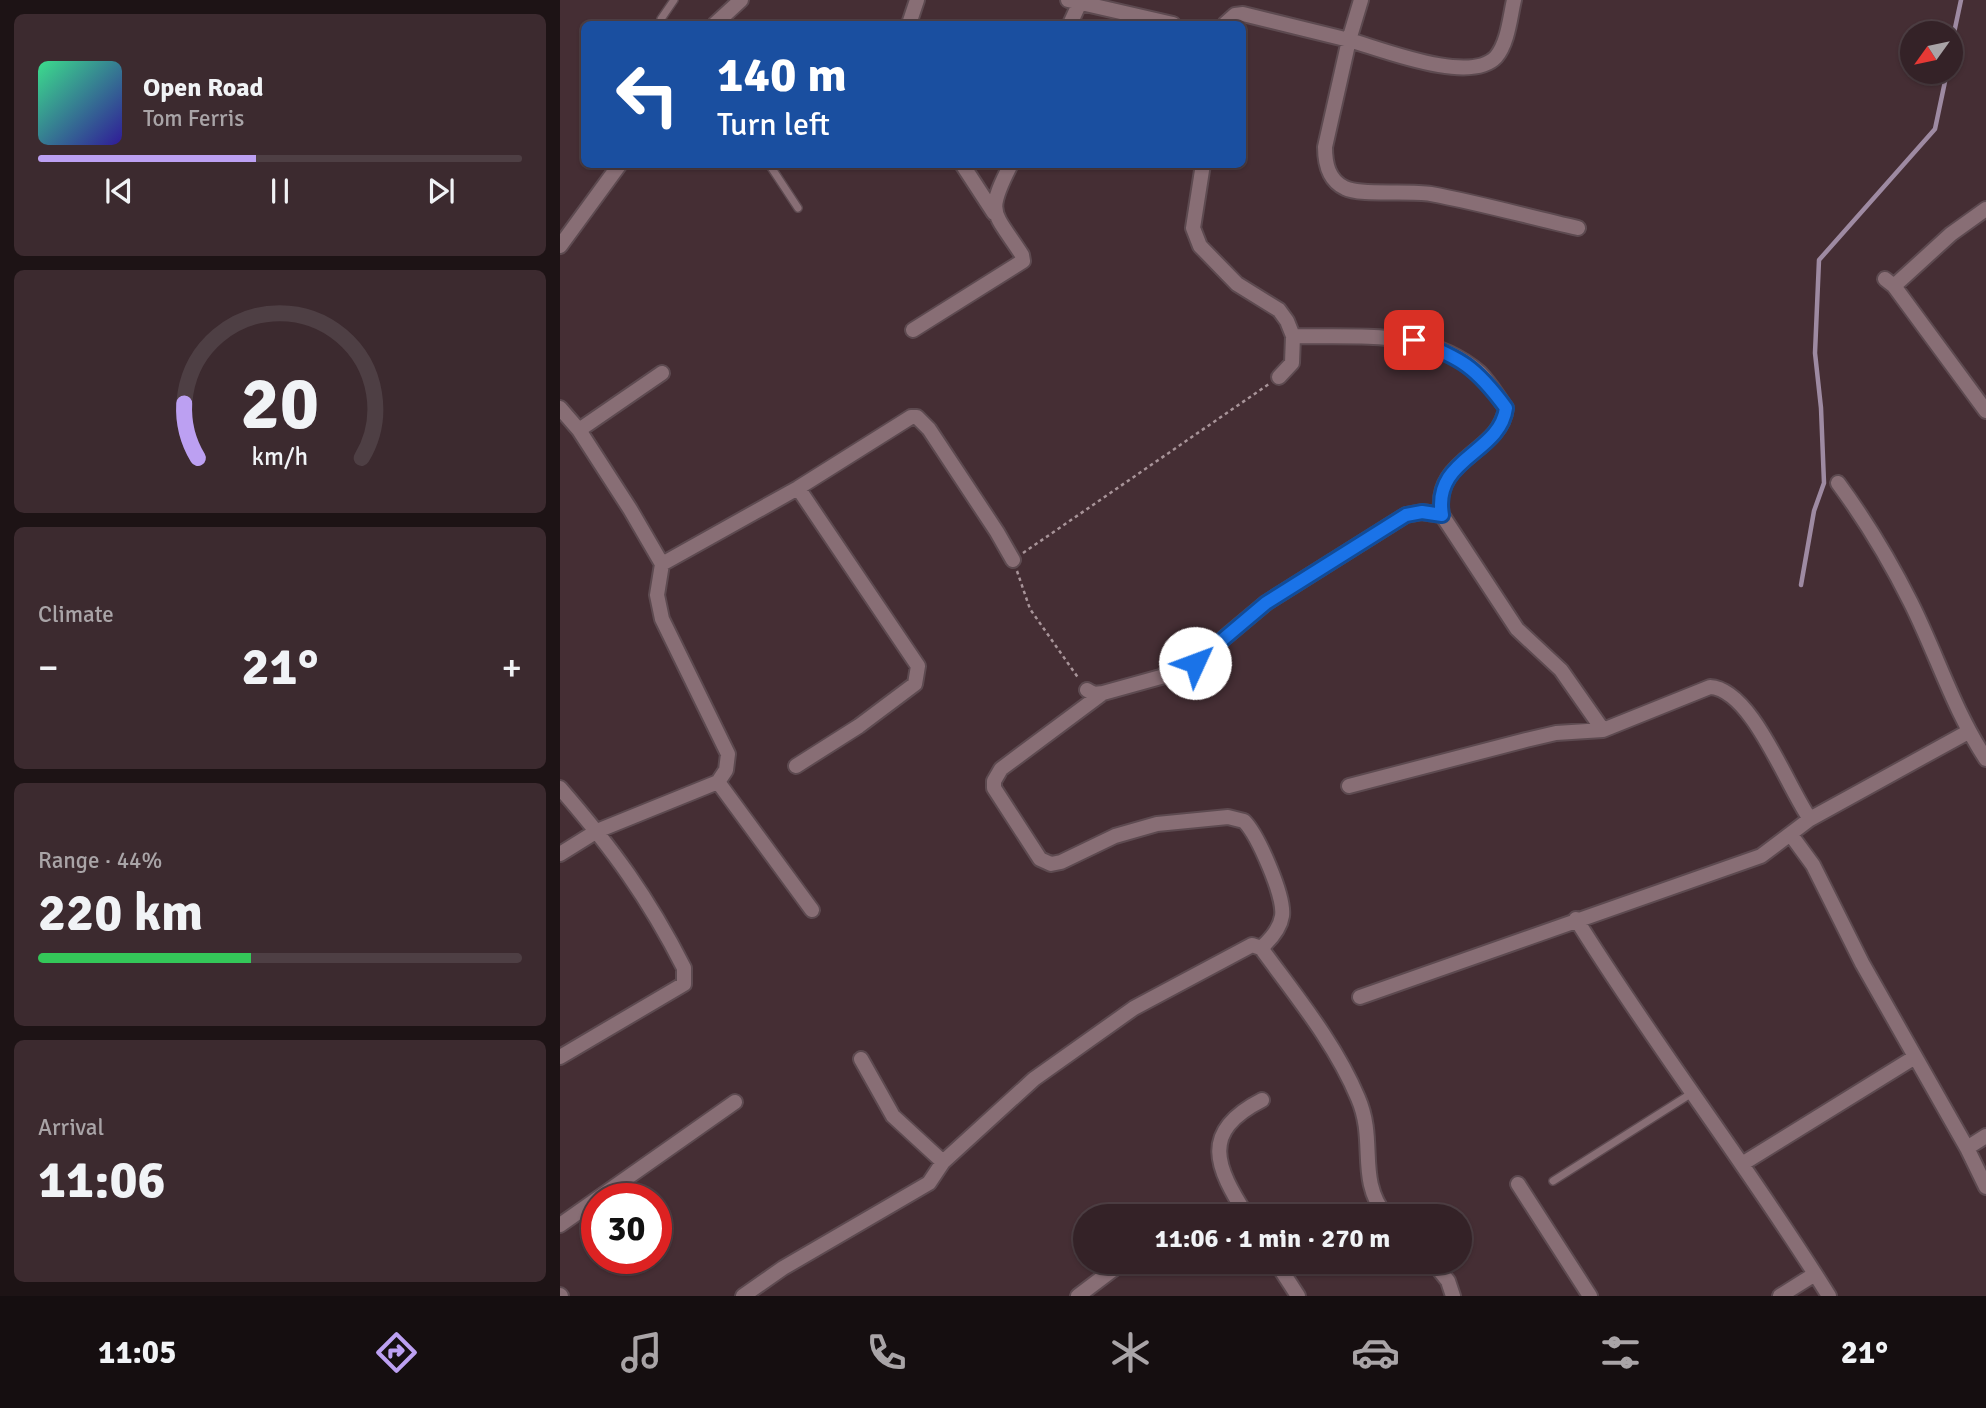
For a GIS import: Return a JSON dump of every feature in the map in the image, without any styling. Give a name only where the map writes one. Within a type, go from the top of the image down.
[{"type":"street","points":[[718,21],[741,0]]},
{"type":"street","points":[[910,21],[917,0]]},
{"type":"street","points":[[1360,0],[1325,147],[1325,163],[1331,177],[1343,188],[1358,192],[1399,191],[1429,194],[1578,228]]},
{"type":"street","points":[[1229,21],[1235,15],[1243,14],[1451,67],[1485,65],[1495,58],[1502,47],[1514,0]]},
{"type":"street","points":[[1071,21],[1076,1],[1160,21]]},
{"type":"street","points":[[560,246],[617,168]]},
{"type":"street","points":[[913,330],[1023,261],[1022,255],[965,168]]},
{"type":"street","points":[[996,214],[995,195],[1009,168]]},
{"type":"street","points":[[1202,168],[1194,228],[1200,246],[1237,284],[1279,310],[1287,321],[1293,336],[1292,363],[1279,377]]},
{"type":"street","points":[[1986,209],[1889,283],[1986,411]]},
{"type":"street","points":[[1293,336],[1414,340],[1453,355],[1480,374],[1506,408],[1504,422],[1446,479],[1439,499],[1442,515],[1517,629],[1561,670],[1603,730]]},
{"type":"street","points":[[579,430],[662,373]]},
{"type":"street","points":[[560,408],[579,430],[662,564],[657,594],[662,619],[727,754],[726,770],[718,782],[597,831],[560,854]]},
{"type":"street","points":[[662,564],[798,488],[904,420],[917,417],[936,441],[1013,560]]},
{"type":"street","points":[[1838,482],[1866,522],[1912,604],[1968,732],[1986,759]]},
{"type":"street","points":[[796,765],[859,726],[915,684],[918,666],[798,488]]},
{"type":"street","points":[[1087,690],[1094,694],[1103,693],[1186,670],[1266,603],[1406,515],[1422,512],[1442,515]]},
{"type":"street","points":[[1349,786],[1556,733],[1603,730],[1710,687],[1719,687],[1742,704],[1748,712],[1810,819]]},
{"type":"street","points":[[1103,693],[1001,769],[994,781],[994,788],[1040,859],[1051,863],[1061,862],[1115,836],[1157,824],[1228,817],[1244,821],[1254,837],[1282,904],[1282,920],[1272,938],[1261,948]]},
{"type":"street","points":[[1360,997],[1761,856],[1810,819],[1968,732]]},
{"type":"street","points":[[718,782],[812,910]]},
{"type":"street","points":[[560,788],[597,831],[646,897],[686,977],[684,984],[560,1057]]},
{"type":"street","points":[[1791,835],[1813,865],[1862,963],[1967,1148],[1986,1187]]},
{"type":"street","points":[[1576,919],[1657,1045],[1693,1092],[1829,1296]]},
{"type":"street","points":[[743,1296],[783,1268],[929,1183],[943,1161],[1034,1079],[1134,1008],[1252,945],[1261,948],[1330,1044],[1355,1090],[1368,1133],[1369,1185],[1378,1204]]},
{"type":"street","points":[[1742,1164],[1915,1056]]},
{"type":"street","points":[[861,1059],[893,1116],[943,1161]]},
{"type":"street","points":[[1239,1204],[1224,1180],[1219,1159],[1223,1132],[1232,1119],[1262,1100]]},
{"type":"street","points":[[620,1183],[735,1102]]},
{"type":"street","points":[[1967,1148],[1986,1136]]},
{"type":"street","points":[[1518,1184],[1590,1296]]},
{"type":"street","points":[[560,1225],[581,1210]]},
{"type":"street","points":[[1078,1296],[1094,1291],[1111,1274]]},
{"type":"street","points":[[1284,1274],[1298,1296]]},
{"type":"street","points":[[1442,1274],[1453,1296]]},
{"type":"street","points":[[1780,1296],[1815,1274]]},
{"type":"lane","points":[[661,21],[674,0]]},
{"type":"lane","points":[[772,168],[798,208]]},
{"type":"lane","points":[[1553,1181],[1693,1092]]},
{"type":"path","points":[[1087,690],[1030,609],[1013,560],[1279,377]]},
{"type":"waterway","points":[[1957,21],[1961,0]]},
{"type":"waterway","points":[[1801,585],[1814,511],[1824,483],[1821,408],[1815,353],[1819,260],[1935,129],[1944,84]]},
{"type":"route","points":[[1195,663],[1266,603],[1406,515],[1422,512],[1442,515],[1439,499],[1446,479],[1504,422],[1506,408],[1480,374],[1453,355],[1414,340]]}]
